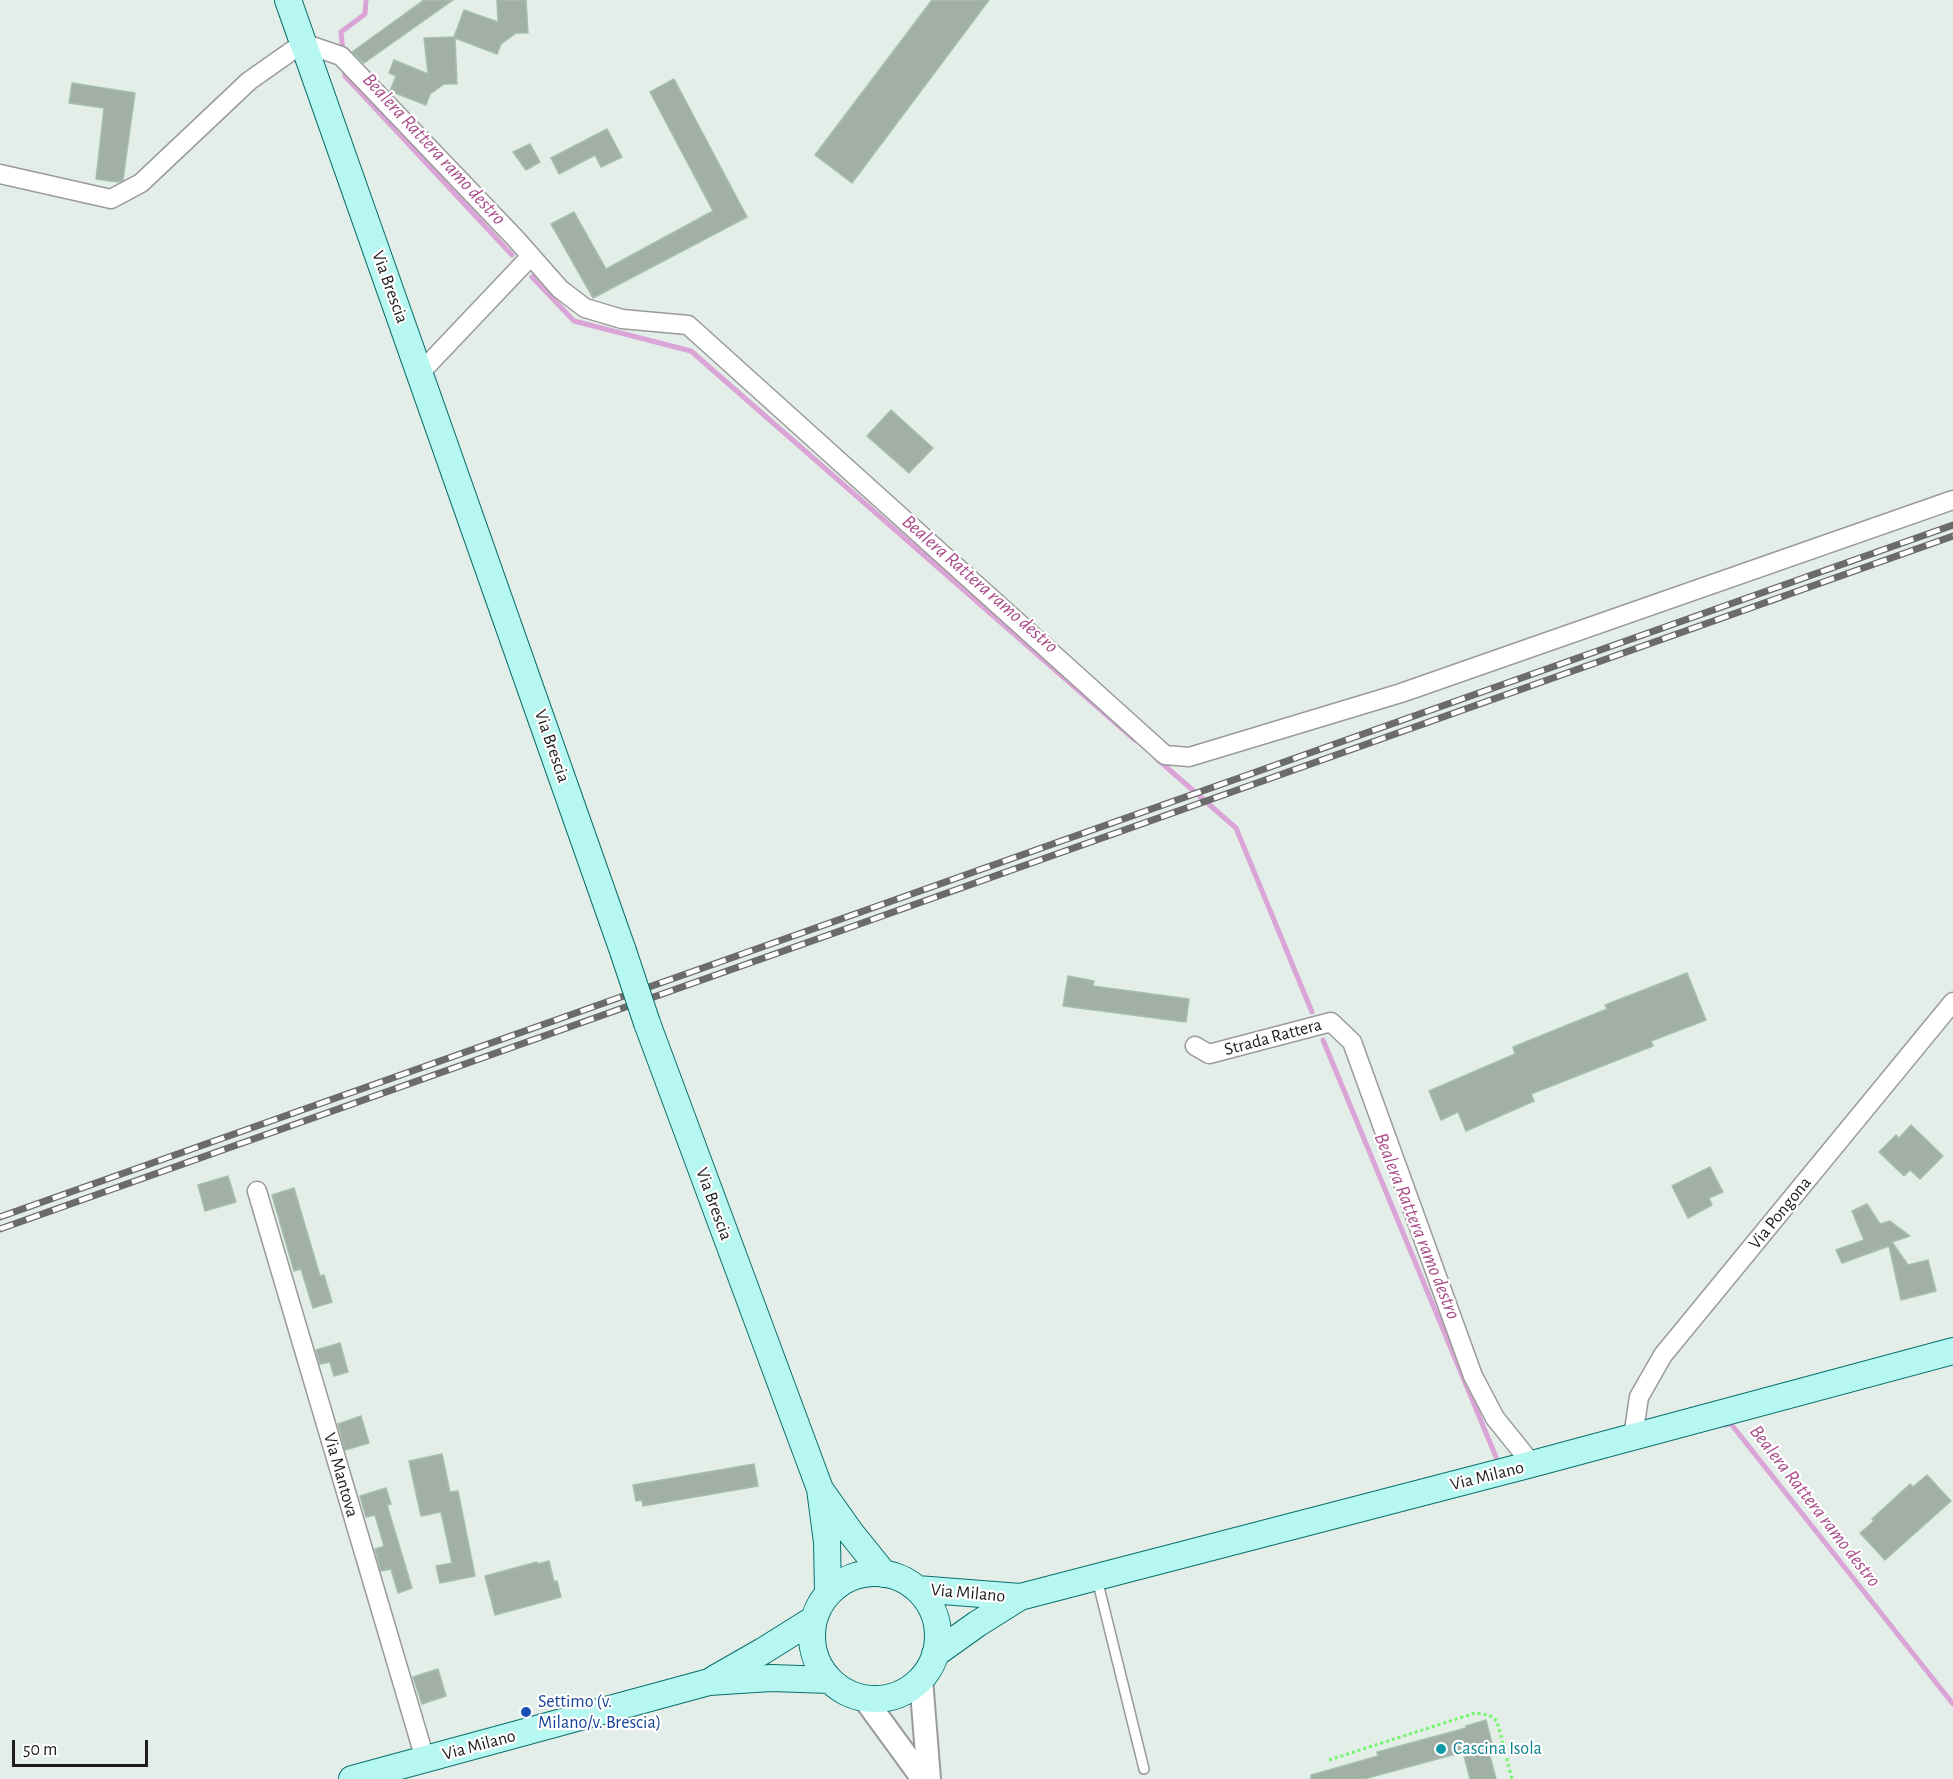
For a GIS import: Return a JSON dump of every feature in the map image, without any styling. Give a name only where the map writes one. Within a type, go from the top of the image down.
[{"type":"main road","name":"Via Brescia","points":[[288,0],[647,1023],[820,1489]]},
{"type":"main road","name":"Via Milano","points":[[935,1654],[1020,1597],[1532,1464],[1953,1351]]},
{"type":"main road","points":[[820,1489],[884,1574]]},
{"type":"main road","points":[[820,1489],[827,1542],[828,1593]]},
{"type":"main road","points":[[864,1574],[884,1574],[902,1579],[916,1589],[928,1602],[936,1619],[938,1636],[930,1667],[921,1679],[905,1692],[885,1698],[864,1698],[845,1692],[830,1680],[820,1667],[813,1651],[812,1635],[814,1619],[828,1593],[845,1581],[864,1574]]},
{"type":"main road","name":"Via Milano","points":[[916,1589],[1020,1597]]},
{"type":"main road","name":"Via Milano","points":[[710,1682],[814,1619]]},
{"type":"main road","name":"Via Milano","points":[[352,1779],[710,1682],[771,1678],[830,1680]]},
{"type":"street","points":[[0,174],[111,199],[141,183],[249,81],[303,43],[345,60],[560,289],[585,308],[622,319],[688,325],[1165,755],[1189,757],[1401,693],[1953,500]]},
{"type":"street","points":[[420,373],[531,256]]},
{"type":"street","name":"Via Pongona","points":[[1633,1437],[1639,1397],[1663,1355],[1953,1002]]},
{"type":"street","name":"Strada Rattera","points":[[1195,1046],[1209,1054],[1331,1022],[1352,1042],[1473,1376],[1495,1418],[1532,1464]]},
{"type":"street","name":"Via Mantova","points":[[257,1191],[425,1759]]},
{"type":"street","points":[[921,1679],[929,1779]]},
{"type":"street","points":[[864,1698],[923,1779]]},
{"type":"lane","points":[[1096,1576],[1144,1769]]},
{"type":"path","points":[[1329,1760],[1475,1713],[1489,1715],[1497,1721],[1512,1779]]},
{"type":"building","points":[[424,0],[453,0],[364,63],[352,52]]},
{"type":"building","points":[[497,0],[526,0],[528,33],[516,33],[501,44],[497,54],[455,38],[457,84],[444,84],[430,94],[426,105],[390,91],[396,76],[389,73],[394,60],[428,74],[424,38],[454,37],[464,10],[498,22]]},
{"type":"building","points":[[932,0],[989,0],[852,183],[815,155]]},
{"type":"building","points":[[674,79],[747,217],[593,298],[551,224],[574,212],[606,269],[713,211],[650,92]]},
{"type":"building","points":[[72,83],[135,93],[123,180],[118,182],[96,179],[104,108],[69,103]]},
{"type":"building","points":[[607,129],[622,157],[601,167],[595,155],[559,174],[551,158]]},
{"type":"building","points":[[530,144],[540,162],[526,170],[513,152]]},
{"type":"building","points":[[891,410],[933,448],[909,473],[867,436]]},
{"type":"building","points":[[1687,973],[1706,1020],[1651,1041],[1653,1046],[1531,1094],[1534,1101],[1466,1131],[1458,1112],[1441,1120],[1429,1091],[1515,1054],[1513,1047],[1607,1009],[1605,1005]]},
{"type":"building","points":[[1068,976],[1094,981],[1093,986],[1189,999],[1186,1022],[1063,1006]]},
{"type":"building","points":[[1911,1125],[1943,1156],[1920,1179],[1910,1170],[1904,1176],[1879,1152],[1896,1135],[1899,1138]]},
{"type":"building","points":[[1710,1167],[1723,1192],[1709,1198],[1712,1205],[1688,1218],[1672,1186]]},
{"type":"building","points":[[228,1176],[236,1202],[205,1211],[198,1185]]},
{"type":"building","points":[[294,1188],[320,1276],[324,1275],[332,1302],[313,1308],[301,1269],[294,1271],[272,1195]]},
{"type":"building","points":[[1867,1204],[1880,1224],[1890,1221],[1910,1236],[1892,1242],[1908,1265],[1928,1260],[1936,1291],[1901,1300],[1889,1246],[1842,1263],[1836,1250],[1864,1240],[1852,1211]]},
{"type":"building","points":[[340,1343],[348,1372],[334,1376],[330,1362],[320,1364],[316,1350]]},
{"type":"building","points":[[361,1416],[369,1443],[345,1450],[338,1424]]},
{"type":"building","points":[[442,1454],[450,1492],[458,1491],[475,1576],[440,1583],[436,1566],[452,1563],[441,1512],[421,1516],[409,1461]]},
{"type":"building","points":[[754,1464],[758,1486],[643,1506],[642,1500],[636,1501],[633,1485]]},
{"type":"building","points":[[1927,1475],[1951,1501],[1885,1560],[1860,1533],[1910,1484],[1913,1487]]},
{"type":"building","points":[[386,1488],[391,1504],[387,1505],[412,1588],[398,1593],[391,1569],[381,1571],[375,1549],[384,1546],[375,1515],[366,1517],[360,1496]]},
{"type":"building","points":[[549,1561],[554,1582],[557,1581],[561,1597],[495,1615],[485,1576]]},
{"type":"building","points":[[438,1669],[446,1696],[422,1704],[413,1677]]},
{"type":"building","name":"Cascina Isola","points":[[1486,1720],[1495,1755],[1490,1756],[1496,1779],[1470,1779],[1463,1752],[1364,1779],[1311,1779],[1311,1775],[1378,1756],[1377,1752],[1466,1728],[1466,1726]]},
{"type":"waterway","name":"Bealera Rattera ramo destro","points":[[343,52],[341,32],[365,14],[366,0]]},
{"type":"waterway","name":"Bealera Rattera ramo destro","points":[[344,67],[345,76],[512,255]]},
{"type":"waterway","name":"Bealera Rattera ramo destro","points":[[532,277],[574,321],[691,351],[1135,740]]},
{"type":"waterway","name":"Bealera Rattera ramo destro","points":[[1156,758],[1236,828],[1312,1012]]},
{"type":"waterway","name":"Bealera Rattera ramo destro","points":[[1323,1040],[1496,1457]]},
{"type":"waterway","name":"Bealera Rattera ramo destro","points":[[1725,1425],[1731,1424],[1953,1704]]},
{"type":"railway","points":[[0,1217],[1953,525]]},
{"type":"railway","points":[[0,1229],[1953,536]]},
{"type":"place","name":"Settimo (v. Milano/v. Brescia)","points":[[526,1712]]},
{"type":"place","name":"Cascina Isola","points":[[1441,1749]]}]
